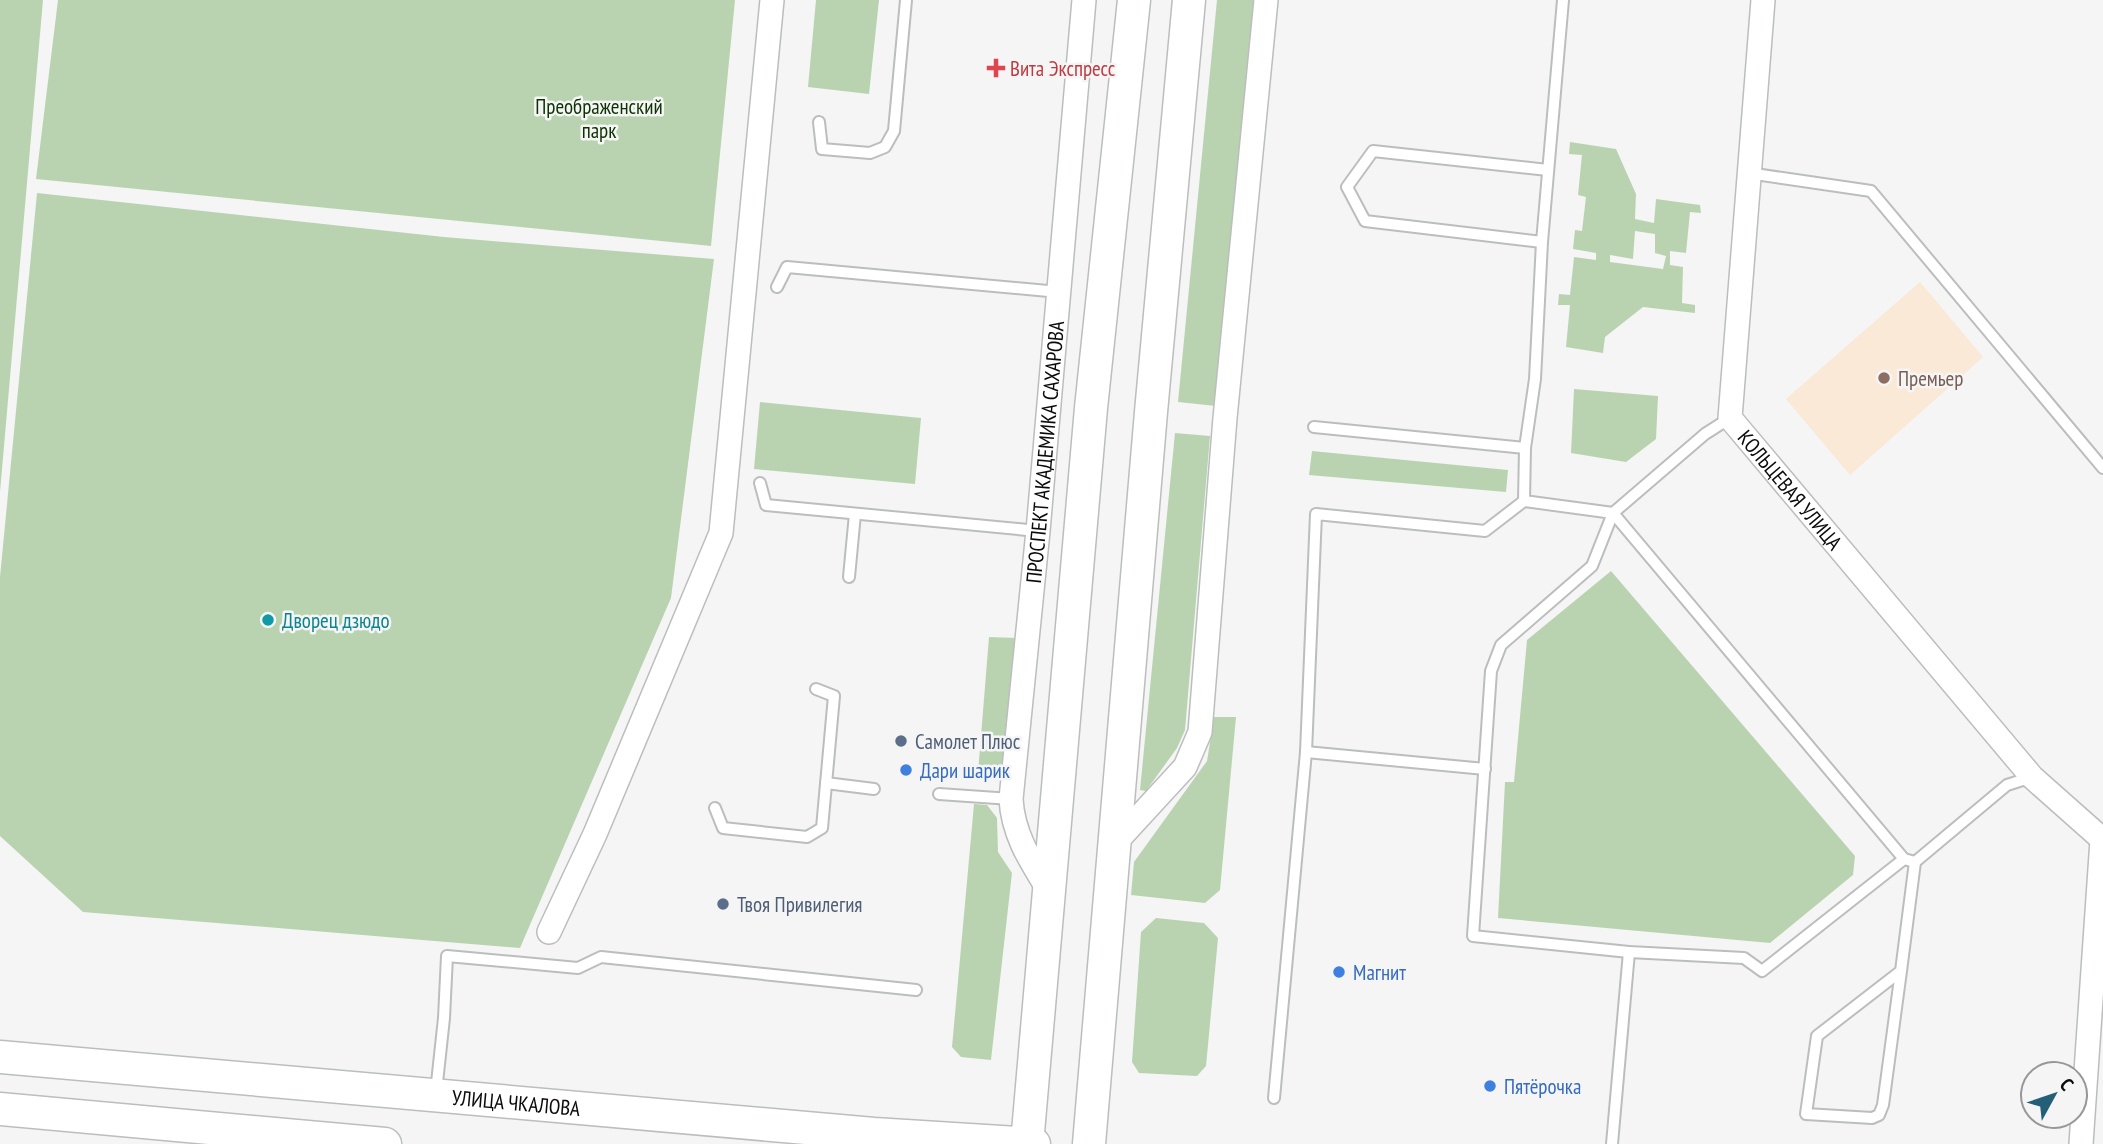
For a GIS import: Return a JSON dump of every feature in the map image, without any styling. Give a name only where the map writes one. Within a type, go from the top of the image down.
[{"type":"main road","name":"ПРОСПЕКТ АКАДЕМИКА САХАРОВА","points":[[1027,1144],[1051,894],[1091,408],[1134,0]]},
{"type":"main road","points":[[1089,1144],[1189,0]]},
{"type":"main road","name":"УЛИЦА ЧКАЛОВА","points":[[0,1057],[886,1135],[1034,1144]]},
{"type":"main road","points":[[0,1109],[385,1144]]},
{"type":"street","points":[[549,932],[595,834],[721,533],[772,0]]},
{"type":"street","name":"ПРОСПЕКТ АКАДЕМИКА САХАРОВА","points":[[1051,894],[1021,844],[1012,816],[1012,799],[1084,0]]},
{"type":"street","points":[[1116,842],[1185,767],[1200,732],[1225,418],[1266,0]]},
{"type":"street","name":"КОЛЬЦЕВАЯ УЛИЦА","points":[[1763,0],[1730,418],[2032,777],[2102,840]]},
{"type":"street","points":[[2081,1144],[2102,840]]},
{"type":"lane","points":[[819,122],[822,149],[870,153],[885,147],[894,131],[906,0]]},
{"type":"lane","points":[[1524,502],[1525,448],[1535,379],[1542,242],[1563,0]]},
{"type":"lane","points":[[1542,242],[1365,221],[1347,187],[1373,151],[1548,170]]},
{"type":"lane","points":[[1748,173],[1871,191],[2103,468]]},
{"type":"lane","points":[[776,287],[787,267],[1059,292]]},
{"type":"lane","points":[[1730,418],[1705,434],[1613,513],[1592,566],[1501,645],[1492,671],[1472,936],[1629,952],[1744,958],[1762,971],[2007,785],[2032,777]]},
{"type":"lane","points":[[1314,427],[1525,448]]},
{"type":"lane","points":[[760,483],[766,505],[1038,531]]},
{"type":"lane","points":[[1274,1098],[1306,752],[1315,514],[1485,531],[1524,502],[1613,513],[1909,861],[1901,971],[1883,1105],[1879,1115],[1872,1118],[1806,1114],[1817,1036],[1901,971]]},
{"type":"lane","points":[[849,577],[855,514]]},
{"type":"lane","points":[[715,808],[723,828],[807,837],[821,828],[834,696],[816,690]]},
{"type":"lane","points":[[1306,752],[1485,769]]},
{"type":"lane","points":[[826,783],[874,789]]},
{"type":"lane","points":[[939,794],[1012,799]]},
{"type":"lane","points":[[1612,1144],[1629,952]]},
{"type":"lane","points":[[435,1096],[444,1018],[447,956],[578,968],[601,957],[916,990]]},
{"type":"shaded area","name":"Премьер","points":[[1920,282],[1983,357],[1850,475],[1786,399]]},
{"type":"green space","points":[[0,0],[43,0],[0,492]]},
{"type":"green space","name":"Преображенский парк","points":[[58,0],[735,0],[711,246],[36,179]]},
{"type":"green space","points":[[816,0],[879,0],[869,94],[808,87]]},
{"type":"green space","points":[[1217,0],[1254,0],[1216,406],[1178,402]]},
{"type":"green space","points":[[1570,142],[1616,149],[1636,194],[1635,219],[1654,223],[1656,199],[1700,205],[1701,213],[1690,212],[1686,253],[1670,251],[1670,265],[1683,267],[1682,303],[1695,305],[1695,313],[1643,307],[1605,337],[1603,353],[1566,347],[1570,305],[1558,305],[1559,294],[1570,295],[1574,257],[1596,260],[1596,253],[1573,249],[1575,230],[1582,231],[1586,197],[1578,195],[1582,155],[1569,154]],"holes":[[[1635,231],[1655,234],[1655,253],[1666,256],[1663,269],[1610,262],[1610,255],[1633,259]]]},
{"type":"green space","points":[[37,193],[444,237],[714,259],[671,598],[520,948],[83,912],[0,836],[0,577]]},
{"type":"green space","points":[[1574,389],[1658,396],[1656,439],[1626,462],[1571,453]]},
{"type":"green space","points":[[760,402],[921,418],[915,484],[754,469]]},
{"type":"green space","points":[[1175,433],[1210,436],[1185,730],[1177,748],[1146,791],[1140,790]]},
{"type":"green space","points":[[1312,451],[1508,470],[1506,492],[1309,475]]},
{"type":"green space","points":[[1611,571],[1855,856],[1853,875],[1770,943],[1498,918],[1505,782],[1514,782],[1527,640]]},
{"type":"green space","points":[[989,637],[1017,638],[1002,763],[992,774],[978,773]]},
{"type":"green space","points":[[1214,717],[1236,717],[1220,890],[1205,903],[1131,895],[1134,862],[1207,761]]},
{"type":"green space","points":[[974,804],[987,805],[997,818],[998,852],[1012,873],[991,1060],[961,1057],[952,1047]]},
{"type":"green space","points":[[1156,918],[1204,923],[1218,938],[1206,1066],[1197,1076],[1139,1073],[1132,1062],[1141,932]]},
{"type":"place","name":"Вита Экспресс","points":[[996,68]]},
{"type":"place","name":"Премьер","points":[[1884,378]]},
{"type":"place","name":"Дворец дзюдо","points":[[268,620]]},
{"type":"place","name":"Самолет Плюс","points":[[901,741]]},
{"type":"place","name":"Дари шарик","points":[[906,770]]},
{"type":"place","name":"Твоя Привилегия","points":[[723,904]]},
{"type":"place","name":"Магнит","points":[[1339,972]]},
{"type":"place","name":"Пятёрочка","points":[[1490,1086]]}]
